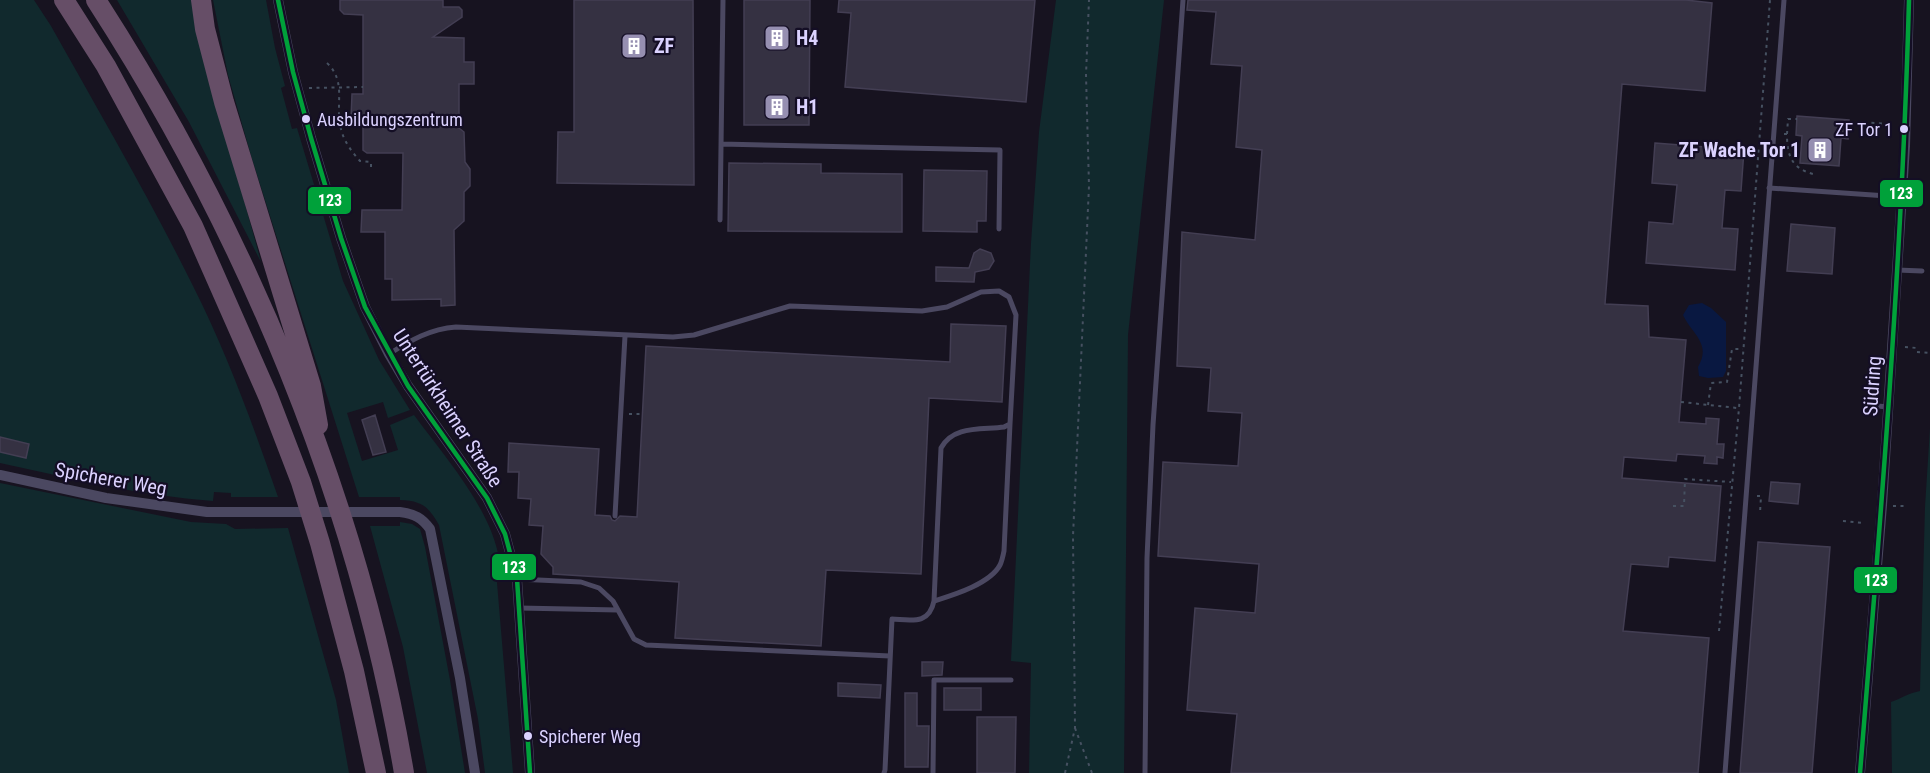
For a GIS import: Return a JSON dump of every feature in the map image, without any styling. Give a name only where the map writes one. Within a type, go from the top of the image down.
[{"type":"highway","points":[[64,0],[106,66],[193,226],[268,396],[301,482],[320,543],[354,671],[376,773]]},
{"type":"highway","points":[[96,0],[145,79],[194,168],[265,315],[328,475],[348,534],[382,661],[404,773]]},
{"type":"highway","points":[[201,0],[205,29],[224,102],[311,386],[328,475]]},
{"type":"street","name":"Untertürkheimer Straße","points":[[278,0],[292,72],[340,238],[365,307],[408,386],[486,498],[505,534],[517,579],[530,773]]},
{"type":"street","name":"Südring","points":[[1860,773],[1875,603],[1906,134],[1909,0]]},
{"type":"street","name":"Spicherer Weg","points":[[0,475],[106,498],[207,512],[400,512],[413,513],[423,519],[430,530],[460,678],[475,773]]},
{"type":"lane","points":[[720,220],[723,0]]},
{"type":"lane","points":[[1145,773],[1148,558],[1153,425],[1183,0]]},
{"type":"lane","points":[[1725,773],[1784,0]]},
{"type":"lane","points":[[721,144],[1000,150],[999,229]]},
{"type":"lane","points":[[1769,188],[1902,197]]},
{"type":"lane","points":[[1897,270],[1922,271]]},
{"type":"lane","points":[[389,354],[420,336],[444,328],[673,337],[694,335],[790,306],[922,311],[947,307],[981,292],[999,291],[1009,297],[1016,315],[1004,551],[999,567],[990,576],[964,591],[934,601]]},
{"type":"lane","points":[[615,516],[625,336]]},
{"type":"lane","points":[[1867,405],[1888,407]]},
{"type":"lane","points":[[884,773],[892,619],[918,620],[927,616],[933,609],[941,448],[952,434],[1004,427],[1010,424]]},
{"type":"lane","points":[[517,579],[590,584],[608,595],[634,639],[646,645],[890,656]]},
{"type":"lane","points":[[519,608],[618,610]]},
{"type":"lane","points":[[933,773],[934,680],[1011,680]]},
{"type":"path","points":[[1065,773],[1075,728],[1073,536],[1089,186],[1086,75],[1089,0]]},
{"type":"path","points":[[1719,631],[1739,408],[1770,0]]},
{"type":"path","points":[[327,63],[334,70],[340,88],[340,125],[348,148],[360,161],[371,162],[370,171]]},
{"type":"path","points":[[308,88],[363,87]]},
{"type":"path","points":[[1797,119],[1788,119],[1787,150],[1794,165],[1813,174]]},
{"type":"path","points":[[1849,123],[1895,124]]},
{"type":"path","points":[[1760,132],[1787,134]]},
{"type":"path","points":[[1899,347],[1917,348]]},
{"type":"path","points":[[1708,405],[1711,383],[1727,382],[1732,349],[1743,350]]},
{"type":"path","points":[[1917,352],[1930,353]]},
{"type":"path","points":[[1681,402],[1752,409]]},
{"type":"path","points":[[1673,506],[1684,506],[1685,479],[1733,482],[1754,496],[1761,496],[1760,513]]},
{"type":"path","points":[[1891,506],[1908,506]]},
{"type":"path","points":[[1843,521],[1863,523]]},
{"type":"path","points":[[1075,728],[1092,773]]},
{"type":"green space","points":[[0,0],[34,0],[124,155],[217,337],[278,497],[231,497],[231,493],[214,492],[213,501],[186,499],[106,486],[0,463]]},
{"type":"green space","points":[[117,0],[192,0],[261,262],[189,122]]},
{"type":"green space","points":[[213,0],[266,0],[285,86],[281,88],[292,129],[297,128],[343,281],[379,360],[410,410],[388,418],[383,402],[347,413],[362,461],[398,450],[390,425],[414,415],[476,501],[494,539],[499,558],[495,559],[513,773],[485,773],[478,719],[439,525],[428,509],[419,503],[400,500],[400,497],[359,497],[252,159],[228,75]]},
{"type":"green space","points":[[1056,0],[1164,0],[1128,335],[1124,773],[1029,773],[1031,663],[1011,661],[1031,243],[1039,132]]},
{"type":"green space","points":[[1930,428],[1930,773],[1892,773],[1891,702],[1920,691],[1925,507]]},
{"type":"green space","points":[[0,483],[191,522],[226,524],[235,529],[288,528],[336,700],[349,773],[0,773]]},
{"type":"green space","points":[[400,522],[412,524],[420,529],[425,547],[465,773],[427,773],[403,647],[370,526],[400,526]]},
{"type":"water","points":[[1702,303],[1726,322],[1726,371],[1723,377],[1699,376],[1698,367],[1702,359],[1702,345],[1683,315],[1689,305]]},
{"type":"building","points":[[340,0],[443,0],[443,7],[459,7],[462,10],[462,17],[433,37],[464,38],[464,62],[474,62],[474,84],[459,84],[459,128],[464,132],[465,162],[470,169],[470,186],[464,192],[464,221],[454,230],[455,305],[441,306],[441,299],[392,300],[392,279],[385,279],[385,232],[361,232],[362,210],[402,210],[403,153],[367,153],[363,150],[363,119],[351,119],[352,94],[363,94],[363,15],[344,14],[340,10]]},
{"type":"building","name":"ZF","points":[[574,0],[693,0],[694,185],[557,183],[558,132],[574,132]]},
{"type":"building","name":"H4","points":[[744,0],[810,0],[809,125],[744,125]]},
{"type":"building","points":[[839,0],[1035,0],[1026,102],[845,87],[851,13],[838,12]]},
{"type":"building","points":[[1188,0],[1686,0],[1712,3],[1705,91],[1622,84],[1605,304],[1648,306],[1649,337],[1686,340],[1679,422],[1706,424],[1706,418],[1719,419],[1717,444],[1724,444],[1723,458],[1717,457],[1717,464],[1704,463],[1705,456],[1677,454],[1676,461],[1624,457],[1622,478],[1721,486],[1715,561],[1669,557],[1668,567],[1631,564],[1623,631],[1709,638],[1698,773],[1231,773],[1237,714],[1187,710],[1195,608],[1255,613],[1259,564],[1158,556],[1163,462],[1238,466],[1242,413],[1208,411],[1211,368],[1177,366],[1182,232],[1255,240],[1262,150],[1236,147],[1242,66],[1211,64],[1216,12],[1187,10]]},
{"type":"building","name":"ZF Wache Tor 1","points":[[1797,116],[1849,120],[1848,139],[1841,138],[1839,166],[1800,163],[1802,136],[1796,135]]},
{"type":"building","points":[[1655,143],[1744,150],[1741,191],[1725,190],[1722,228],[1738,229],[1735,270],[1646,263],[1649,222],[1673,224],[1677,185],[1652,183]]},
{"type":"building","points":[[729,163],[821,164],[821,173],[902,174],[902,232],[728,231]]},
{"type":"building","points":[[924,170],[987,171],[986,221],[977,221],[977,232],[923,231]]},
{"type":"building","points":[[1791,224],[1835,228],[1832,274],[1787,271]]},
{"type":"building","points":[[980,249],[991,253],[994,261],[989,269],[975,272],[974,282],[936,281],[936,267],[969,268],[974,253]]},
{"type":"building","points":[[951,324],[1006,326],[1002,402],[929,398],[921,574],[826,570],[821,646],[675,638],[679,582],[553,574],[553,567],[541,554],[543,526],[529,525],[531,499],[518,498],[519,472],[508,472],[509,443],[599,449],[595,515],[610,516],[615,521],[620,516],[637,517],[646,346],[950,362]]},
{"type":"building","points":[[375,415],[386,452],[373,455],[362,420]]},
{"type":"building","points":[[0,437],[29,444],[26,458],[0,452]]},
{"type":"building","points":[[1771,482],[1800,484],[1798,504],[1769,501]]},
{"type":"building","points":[[1758,542],[1830,547],[1812,773],[1740,773]]},
{"type":"building","points":[[922,662],[943,662],[942,675],[922,676]]},
{"type":"building","points":[[838,683],[881,685],[880,698],[838,696]]},
{"type":"building","points":[[944,688],[981,688],[981,710],[944,710]]},
{"type":"building","points":[[905,693],[917,693],[917,726],[929,726],[928,767],[905,767]]},
{"type":"building","points":[[977,717],[1016,717],[1015,773],[977,773]]},
{"type":"transit line","name":"123","points":[[278,0],[293,72],[311,138],[341,238],[365,307],[408,386],[487,498],[505,534],[517,579],[530,773]]},
{"type":"transit line","name":"123","points":[[1860,773],[1896,290],[1909,0]]},
{"type":"place","name":"H4","points":[[777,38]]},
{"type":"place","name":"ZF","points":[[634,46]]},
{"type":"place","name":"H1","points":[[777,107]]},
{"type":"place","name":"Ausbildungszentrum","points":[[306,119]]},
{"type":"place","name":"ZF Tor 1","points":[[1904,129]]},
{"type":"place","name":"ZF Wache Tor 1","points":[[1820,150]]},
{"type":"place","name":"Spicherer Weg","points":[[528,736]]}]
